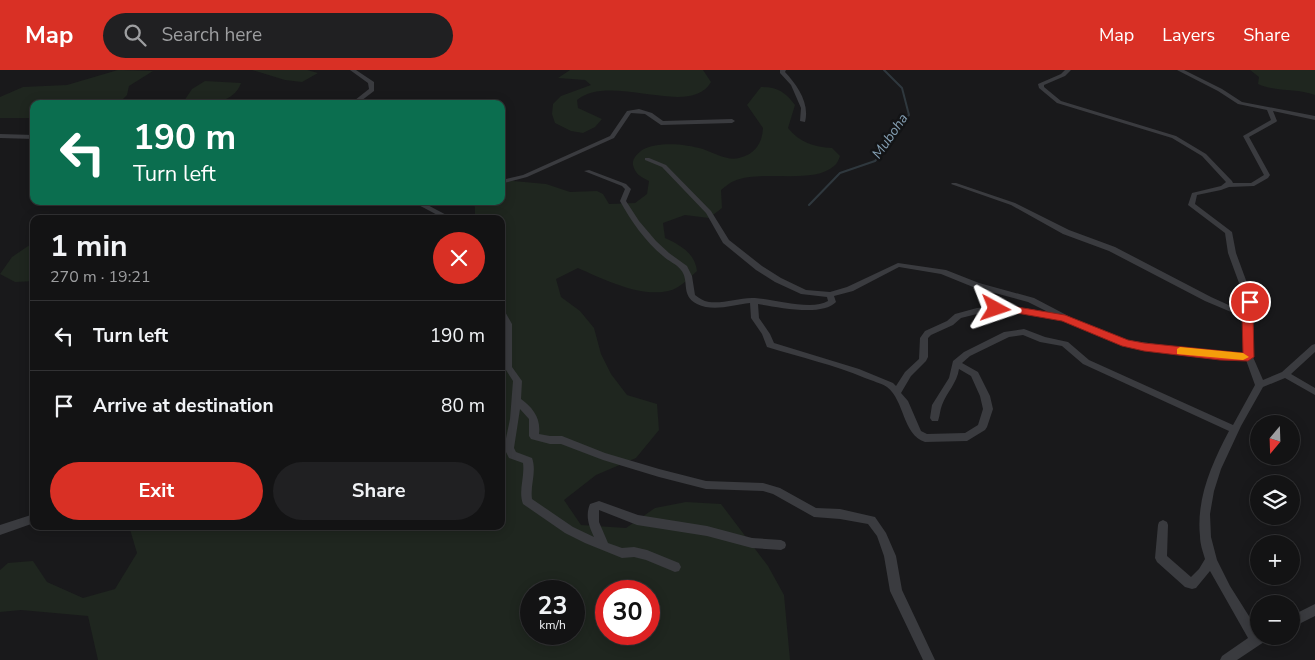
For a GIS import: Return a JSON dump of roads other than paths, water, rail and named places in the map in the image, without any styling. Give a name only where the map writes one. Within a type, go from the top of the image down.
[{"type":"street","points":[[353,70],[371,82],[372,90],[358,100]]},
{"type":"street","points":[[783,70],[782,72],[793,84],[804,108],[803,121]]},
{"type":"street","points":[[1068,70],[1063,75],[1041,84],[1041,87],[1059,102],[1174,137],[1204,155],[1225,175],[1230,182],[1229,185]]},
{"type":"street","points":[[1180,70],[1220,90],[1234,100],[1315,118]]},
{"type":"street","points":[[1260,385],[1248,357],[1247,316],[1250,302],[1232,253],[1230,237],[1228,232],[1191,205],[1194,194],[1201,190],[1222,189],[1229,185],[1252,186],[1266,177],[1267,175],[1246,136],[1274,121],[1269,108]]},
{"type":"street","points":[[505,181],[525,176],[612,137],[629,112],[642,110],[651,112],[662,123],[732,121]]},
{"type":"street","points":[[0,136],[30,137]]},
{"type":"street","points":[[647,159],[664,166],[709,212],[726,240],[759,268],[793,288],[830,295],[850,289],[898,265],[957,276],[976,285],[1031,300],[1065,318],[1126,343],[1220,356],[1248,357]]},
{"type":"street","points":[[588,171],[624,185],[628,189],[623,201],[628,210],[665,254],[684,268],[689,276],[689,291],[693,298],[700,303],[711,305],[754,300],[801,306],[827,306],[832,302],[830,295]]},
{"type":"street","points":[[954,184],[1013,204],[1066,232],[1112,249],[1215,302],[1247,316]]},
{"type":"street","points":[[422,205],[443,215]]},
{"type":"street","points":[[754,300],[755,318],[766,334],[770,345],[872,376],[890,385],[897,392],[917,433],[925,438],[967,437],[978,432],[982,427],[988,409],[985,396],[975,374],[956,363]]},
{"type":"street","points":[[897,392],[908,374],[922,361],[924,357],[924,338],[928,333],[950,323],[958,316],[978,311],[1005,308],[1065,318]]},
{"type":"street","points":[[505,319],[508,324],[508,367],[518,381],[517,401],[509,448],[512,454],[528,461],[531,474],[524,495],[527,501],[569,530],[589,540],[622,553],[634,552],[647,555],[675,567]]},
{"type":"street","points":[[936,418],[937,405],[953,378],[956,363],[967,354],[1008,334],[1024,332],[1043,340],[1065,344],[1086,362],[1235,430]]},
{"type":"street","points":[[1250,622],[1211,560],[1205,533],[1207,491],[1235,430],[1260,385],[1285,374],[1315,347]]},
{"type":"street","points":[[1285,374],[1315,392]]},
{"type":"street","points":[[517,401],[534,415],[536,421],[534,436],[540,439],[562,440],[622,462],[706,485],[763,487],[776,491],[814,512],[840,514],[870,520],[881,533],[890,556],[896,591],[927,660]]},
{"type":"street","points":[[604,545],[599,535],[593,512],[594,507],[599,505],[637,520],[707,531],[752,542],[781,545]]},
{"type":"street","points":[[0,530],[30,519]]},
{"type":"street","points":[[1163,525],[1161,558],[1189,583],[1192,584],[1203,573],[1211,560]]},
{"type":"street","points":[[1300,618],[1315,610]]},
{"type":"street","points":[[1226,660],[1250,644]]},
{"type":"waterway","name":"Muboha","points":[[809,205],[840,173],[875,161],[885,149],[890,134],[909,115],[902,88],[884,70]]}]
